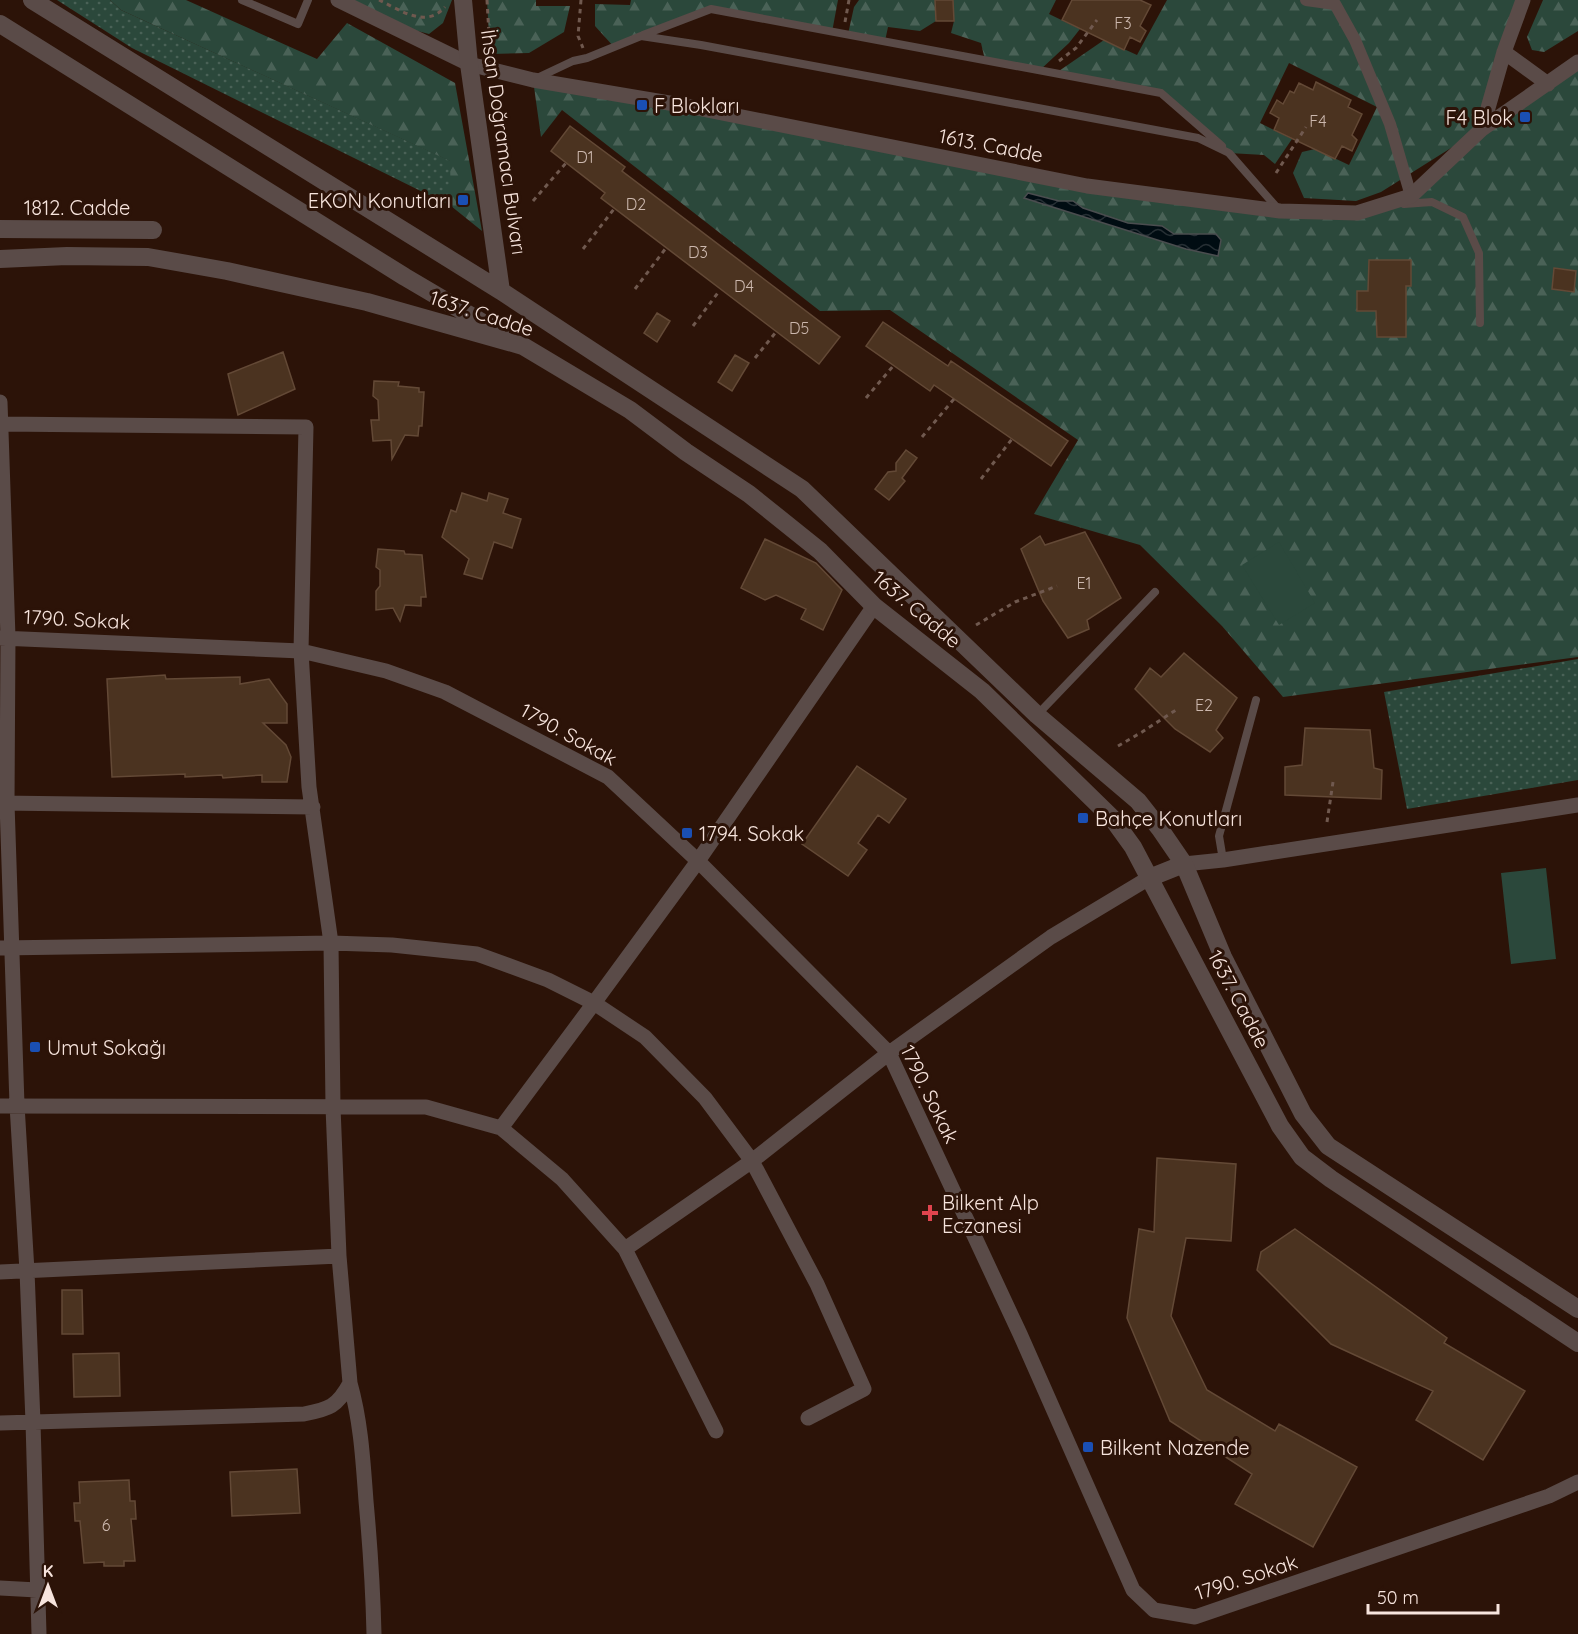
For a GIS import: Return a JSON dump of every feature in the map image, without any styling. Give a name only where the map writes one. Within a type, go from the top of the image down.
[{"type":"street","name":"1637. Cadde","points":[[32,0],[501,291],[802,489],[1037,715],[1138,801],[1184,864],[1223,957],[1303,1114],[1328,1146],[1578,1309]]},
{"type":"street","name":"1613. Cadde","points":[[338,0],[468,64],[533,80],[687,106],[1087,186],[1280,211],[1357,213],[1411,196],[1482,129],[1578,62]]},
{"type":"street","name":"İhsan Doğramacı Bulvarı","points":[[463,0],[468,64],[501,291]]},
{"type":"street","points":[[1306,0],[1335,4],[1355,40],[1390,124],[1411,196]]},
{"type":"street","points":[[1482,129],[1504,52],[1523,0]]},
{"type":"street","points":[[0,24],[405,277],[523,346]]},
{"type":"street","points":[[1504,52],[1548,84]]},
{"type":"street","name":"1812. Cadde","points":[[0,229],[153,230]]},
{"type":"street","name":"1637. Cadde","points":[[0,259],[67,256],[148,258],[216,269],[367,302],[523,346],[630,410],[686,452],[749,494],[820,551],[874,606],[982,691],[1112,818],[1133,847],[1280,1126],[1302,1157],[1331,1179],[1578,1343]]},
{"type":"street","points":[[0,402],[6,948],[27,1271],[39,1634]]},
{"type":"street","points":[[2,424],[306,427],[301,651],[309,787],[331,943],[333,1107],[339,1256],[350,1383],[361,1436],[373,1590],[374,1634]]},
{"type":"street","points":[[501,1128],[698,861],[874,606]]},
{"type":"street","name":"1790. Sokak","points":[[4,637],[301,651],[386,671],[445,692],[608,777],[698,861],[890,1053],[1020,1334],[1133,1590],[1154,1610],[1195,1617],[1538,1500],[1578,1482]]},
{"type":"street","points":[[3,803],[312,807]]},
{"type":"street","points":[[625,1249],[753,1161],[890,1053],[1052,937],[1149,878],[1184,864],[1223,860],[1578,805]]},
{"type":"street","points":[[6,948],[331,943],[392,945],[477,954],[548,980],[594,1002],[645,1037],[705,1098],[753,1161],[817,1284],[864,1389],[808,1418]]},
{"type":"street","points":[[0,1106],[426,1107],[501,1128],[562,1179],[625,1249],[716,1431]]},
{"type":"street","points":[[0,1272],[339,1256]]},
{"type":"street","points":[[0,1423],[304,1414],[326,1410],[341,1399],[350,1383]]},
{"type":"street","points":[[0,1588],[37,1590]]},
{"type":"lane","points":[[242,0],[297,24],[308,0]]},
{"type":"lane","points":[[533,80],[573,61],[587,58],[711,9],[1161,93],[1229,153],[1280,211]]},
{"type":"lane","points":[[641,36],[1198,138],[1229,153]]},
{"type":"lane","points":[[1387,205],[1432,202],[1463,217],[1479,253],[1480,323]]},
{"type":"lane","points":[[1037,715],[1155,592]]},
{"type":"lane","points":[[1223,860],[1219,836],[1256,700]]},
{"type":"path","points":[[379,0],[416,18],[429,17],[444,10],[449,0]]},
{"type":"path","points":[[487,0],[490,54]]},
{"type":"path","points":[[581,0],[578,36],[587,58]]},
{"type":"path","points":[[843,34],[849,0]]},
{"type":"path","points":[[1046,71],[1076,48],[1097,20]]},
{"type":"path","points":[[1276,173],[1306,128]]},
{"type":"path","points":[[533,201],[566,163]]},
{"type":"path","points":[[583,249],[614,209]]},
{"type":"path","points":[[635,289],[666,248]]},
{"type":"path","points":[[693,326],[720,290]]},
{"type":"path","points":[[755,358],[776,332]]},
{"type":"path","points":[[866,398],[894,365]]},
{"type":"path","points":[[922,438],[954,399]]},
{"type":"path","points":[[981,479],[1012,439]]},
{"type":"path","points":[[975,625],[1015,602],[1057,586]]},
{"type":"path","points":[[1118,746],[1179,708]]},
{"type":"path","points":[[1327,822],[1333,782]]},
{"type":"green space","points":[[57,0],[110,0],[121,10],[451,161],[451,206],[132,48]]},
{"type":"green space","points":[[110,0],[186,0],[317,59],[347,23],[455,83],[482,231],[451,206],[450,161],[121,10]]},
{"type":"green space","points":[[349,0],[452,0],[443,23],[429,34],[410,29]]},
{"type":"green space","points":[[487,0],[536,0],[536,6],[570,6],[564,32],[529,53],[490,54]]},
{"type":"green space","points":[[631,0],[838,0],[832,32],[711,9],[614,47],[595,26],[595,4],[630,5]]},
{"type":"green space","points":[[859,0],[935,0],[936,21],[920,31],[888,27],[885,41],[848,34],[854,7]]},
{"type":"green space","points":[[953,0],[1056,0],[1049,14],[1080,29],[1069,43],[1040,70],[985,60],[981,43],[951,33],[954,21]]},
{"type":"green space","points":[[1167,0],[1524,0],[1482,128],[1578,60],[1578,657],[1283,697],[1222,626],[1140,545],[1034,514],[1078,440],[890,310],[820,311],[562,110],[541,137],[533,80],[1087,186],[1357,213],[1411,196],[1478,131],[1381,192],[1356,201],[1304,198],[1293,173],[1302,152],[1315,149],[1349,165],[1377,107],[1289,63],[1260,123],[1292,139],[1275,164],[1264,155],[1229,153],[1161,93],[1056,73],[1104,40],[1137,55]]},
{"type":"green space","points":[[1543,0],[1578,0],[1578,31],[1544,52],[1532,50],[1527,37]]},
{"type":"green space","points":[[1279,542],[1315,603],[1279,625],[1242,565]]},
{"type":"green space","points":[[1578,659],[1578,780],[1407,809],[1384,692]]},
{"type":"green space","points":[[1546,868],[1556,959],[1511,964],[1501,873]]},
{"type":"water","points":[[1028,193],[1059,201],[1073,201],[1083,208],[1128,223],[1162,226],[1174,234],[1216,234],[1221,240],[1218,256],[1186,249],[1024,198]]},
{"type":"building","points":[[935,0],[953,0],[954,21],[936,21]]},
{"type":"building","points":[[1072,0],[1140,0],[1151,5],[1140,26],[1146,31],[1140,42],[1130,37],[1124,50],[1062,20]]},
{"type":"building","points":[[1316,82],[1351,100],[1348,107],[1362,114],[1352,135],[1357,140],[1352,151],[1342,146],[1335,159],[1274,130],[1279,118],[1270,113],[1277,100],[1283,104],[1290,91],[1294,93],[1299,83],[1313,90]]},
{"type":"building","points":[[570,126],[625,167],[622,171],[840,337],[819,364],[601,198],[605,193],[551,151]]},
{"type":"building","points":[[1369,260],[1411,260],[1411,286],[1406,286],[1406,337],[1377,337],[1376,311],[1357,311],[1357,291],[1368,291]]},
{"type":"building","points":[[1554,268],[1576,271],[1574,292],[1552,289]]},
{"type":"building","points":[[657,313],[670,321],[657,342],[644,333]]},
{"type":"building","points":[[883,322],[948,366],[951,361],[1068,441],[1051,466],[934,385],[930,391],[866,346]]},
{"type":"building","points":[[283,352],[295,389],[238,415],[228,374]]},
{"type":"building","points":[[735,355],[749,363],[732,391],[718,382]]},
{"type":"building","points":[[374,381],[399,382],[398,386],[419,388],[419,392],[424,392],[422,426],[419,426],[418,436],[405,435],[392,459],[391,440],[373,441],[371,420],[379,420],[378,400],[373,396]]},
{"type":"building","points":[[906,450],[917,458],[902,478],[905,481],[889,500],[875,489],[888,472],[896,471],[896,463]]},
{"type":"building","points":[[462,493],[487,501],[489,493],[508,499],[503,513],[521,519],[512,548],[494,542],[482,579],[464,574],[469,559],[442,537],[451,510],[456,512]]},
{"type":"building","points":[[1085,532],[1121,598],[1087,620],[1089,629],[1068,638],[1043,601],[1021,549],[1040,536],[1045,545]]},
{"type":"building","points":[[765,539],[816,563],[842,590],[823,630],[801,619],[806,609],[776,595],[765,600],[741,588]]},
{"type":"building","points":[[378,549],[422,555],[426,597],[421,597],[421,606],[405,605],[400,621],[393,608],[376,610],[376,591],[380,586],[380,570],[376,567]]},
{"type":"building","points":[[1184,653],[1237,698],[1216,730],[1223,738],[1210,752],[1175,729],[1135,689],[1150,668],[1161,677]]},
{"type":"building","points":[[165,675],[166,679],[240,677],[240,684],[269,679],[287,704],[287,723],[263,723],[286,745],[291,757],[287,782],[262,782],[262,775],[223,778],[222,775],[185,777],[185,774],[112,777],[107,679]]},
{"type":"building","points":[[1305,728],[1370,730],[1374,768],[1382,770],[1381,799],[1285,795],[1285,767],[1302,765]]},
{"type":"building","points":[[857,766],[906,799],[889,823],[878,815],[858,843],[867,850],[848,876],[802,844]]},
{"type":"building","points":[[1157,1158],[1236,1164],[1231,1241],[1186,1238],[1171,1316],[1207,1390],[1275,1431],[1279,1424],[1357,1467],[1313,1547],[1235,1504],[1252,1474],[1170,1421],[1127,1318],[1139,1229],[1154,1232]]},
{"type":"building","points":[[1295,1229],[1447,1338],[1444,1343],[1525,1391],[1483,1460],[1416,1420],[1433,1391],[1331,1344],[1257,1270],[1261,1252]]},
{"type":"building","points":[[62,1290],[82,1290],[83,1334],[62,1334]]},
{"type":"building","points":[[119,1353],[120,1396],[74,1397],[73,1354]]},
{"type":"building","points":[[297,1469],[300,1513],[232,1516],[230,1472]]},
{"type":"building","points":[[129,1480],[130,1501],[135,1501],[136,1519],[131,1519],[135,1561],[124,1561],[124,1566],[104,1566],[104,1562],[84,1563],[80,1521],[75,1521],[74,1503],[80,1503],[79,1482]]},
{"type":"place","name":"F Blokları","points":[[642,105]]},
{"type":"place","name":"F4 Blok","points":[[1525,117]]},
{"type":"place","name":"EKON Konutları","points":[[463,200]]},
{"type":"place","name":"Bahçe Konutları","points":[[1083,818]]},
{"type":"place","name":"1794. Sokak","points":[[687,833]]},
{"type":"place","name":"Umut Sokağı","points":[[35,1047]]},
{"type":"place","name":"Bilkent Alp Eczanesi","points":[[930,1213]]},
{"type":"place","name":"Bilkent Nazende","points":[[1088,1447]]}]
